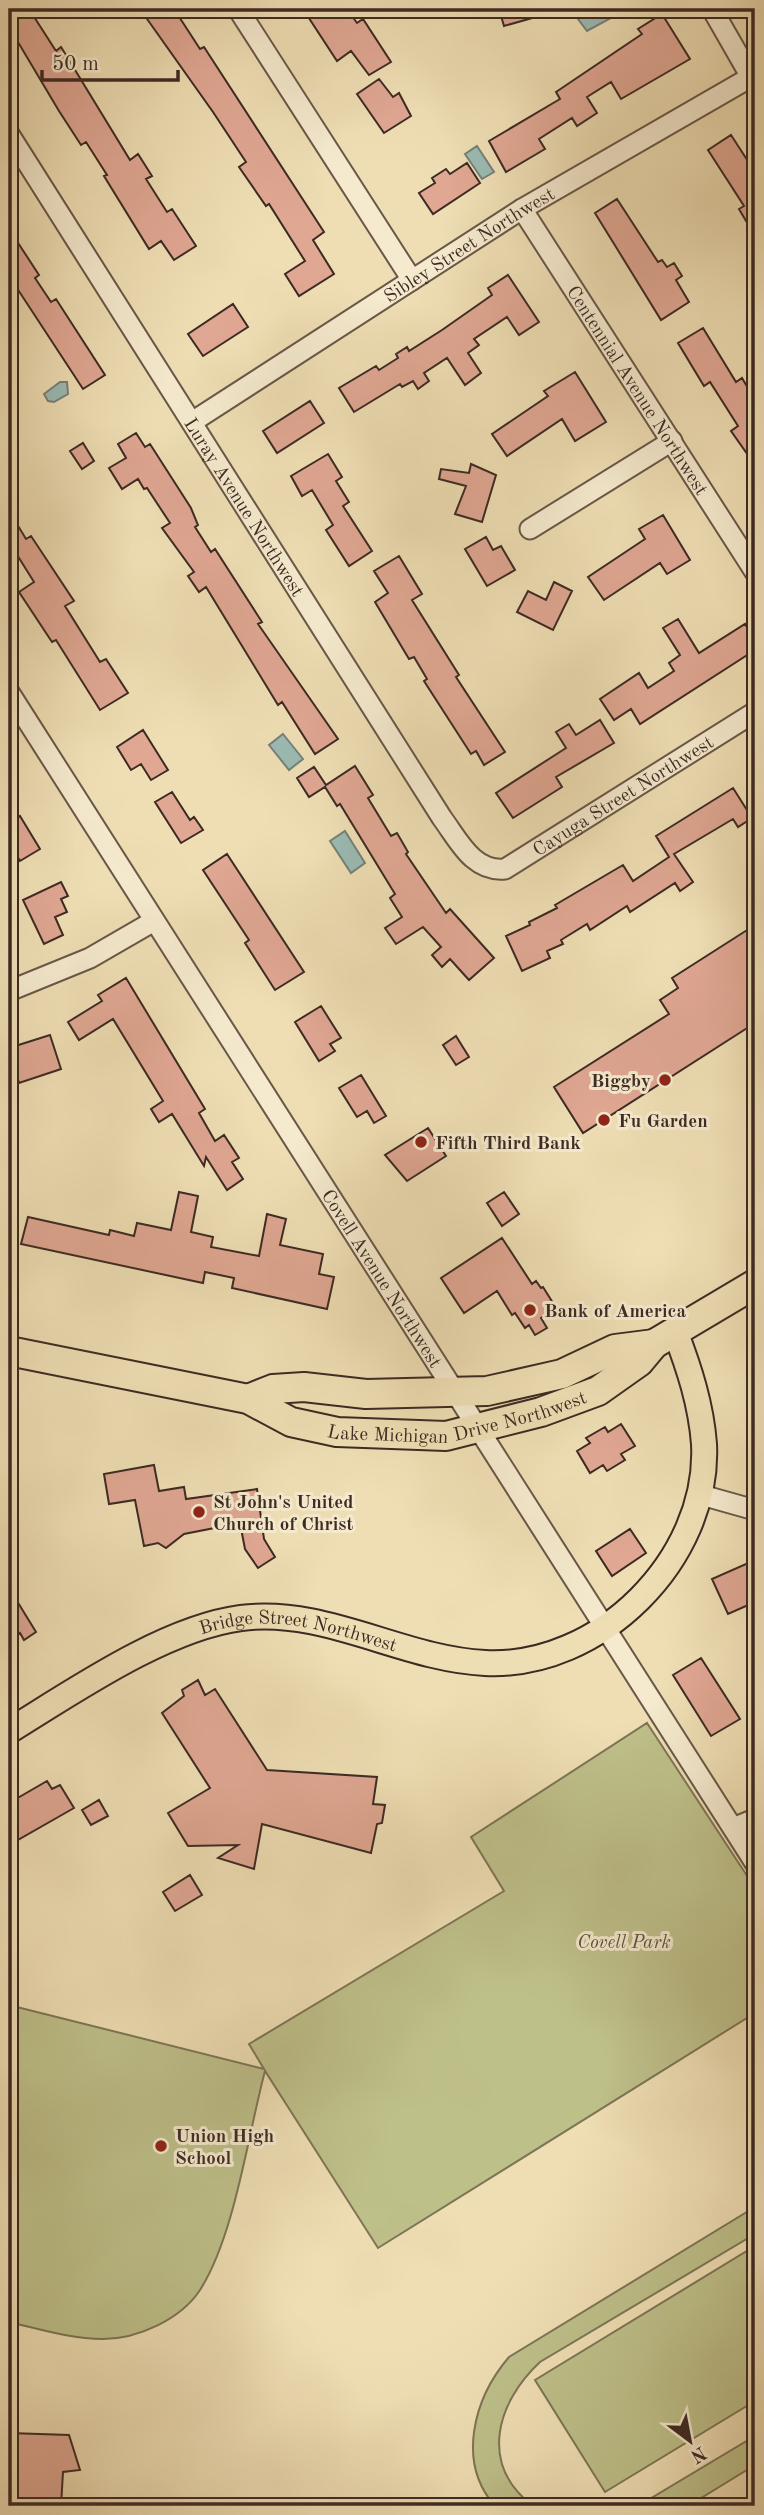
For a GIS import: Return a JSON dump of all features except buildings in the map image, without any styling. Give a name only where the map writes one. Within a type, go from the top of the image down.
[{"type":"highway","name":"Lake Michigan Drive Northwest","points":[[9,1351],[248,1399],[291,1422],[337,1432],[446,1436],[558,1407],[598,1391],[639,1362],[665,1338],[755,1284]]},
{"type":"highway","name":"Lake Michigan Drive Northwest","points":[[248,1399],[273,1389],[304,1387],[366,1394],[487,1391],[545,1379],[615,1349],[665,1338]]},
{"type":"main road","name":"Bridge Street Northwest","points":[[9,1731],[155,1646],[217,1622],[267,1616],[300,1618],[403,1647],[489,1663],[532,1660],[555,1654],[604,1628],[640,1597],[672,1559],[688,1528],[698,1494],[704,1446],[697,1394],[665,1338]]},
{"type":"street","points":[[238,9],[412,280]]},
{"type":"street","points":[[712,9],[753,80]]},
{"type":"street","name":"Sibley Street Northwest","points":[[192,422],[522,209],[753,80]]},
{"type":"street","name":"Luray Avenue Northwest","points":[[9,134],[442,818],[473,860],[489,871]]},
{"type":"street","name":"Centennial Avenue Northwest","points":[[522,209],[755,572]]},
{"type":"street","points":[[530,529],[672,441]]},
{"type":"street","name":"Covell Avenue Northwest","points":[[9,692],[755,1863]]},
{"type":"street","name":"Cayuga Street Northwest","points":[[489,871],[505,869],[549,844],[755,712]]},
{"type":"street","points":[[9,991],[90,958],[154,921]]},
{"type":"street","points":[[698,1494],[755,1510]]},
{"type":"street","points":[[733,1828],[755,1819]]},
{"type":"green space","name":"Covell Park","points":[[647,1723],[755,1888],[755,2013],[378,2248],[265,2071],[223,2241],[200,2290],[182,2310],[144,2331],[103,2339],[56,2333],[9,2322],[9,2005],[264,2069],[249,2044],[504,1891],[471,1837]]},
{"type":"green space","points":[[755,2207],[755,2234],[540,2362],[525,2378],[504,2414],[500,2453],[505,2471],[516,2489],[533,2506],[495,2506],[483,2489],[476,2470],[474,2430],[487,2391],[509,2357]]},
{"type":"green space","points":[[755,2246],[755,2401],[605,2492],[535,2380]]},
{"type":"green space","points":[[755,2436],[755,2465],[688,2506],[638,2506]]},
{"type":"water","points":[[594,9],[608,9],[613,17],[587,31],[578,19]]},
{"type":"water","points":[[477,146],[494,172],[482,179],[465,154]]},
{"type":"water","points":[[60,382],[67,382],[68,394],[54,402],[48,401],[44,394]]},
{"type":"water","points":[[283,734],[303,759],[289,770],[269,745]]},
{"type":"water","points":[[345,831],[365,863],[351,873],[330,841]]},
{"type":"place","name":"Biggby","points":[[665,1080]]},
{"type":"place","name":"Fu Garden","points":[[604,1120]]},
{"type":"place","name":"Fifth Third Bank","points":[[421,1142]]},
{"type":"place","name":"Bank of America","points":[[530,1310]]},
{"type":"place","name":"St John's United Church of Christ","points":[[199,1512]]},
{"type":"place","name":"Union High School","points":[[161,2146]]}]
